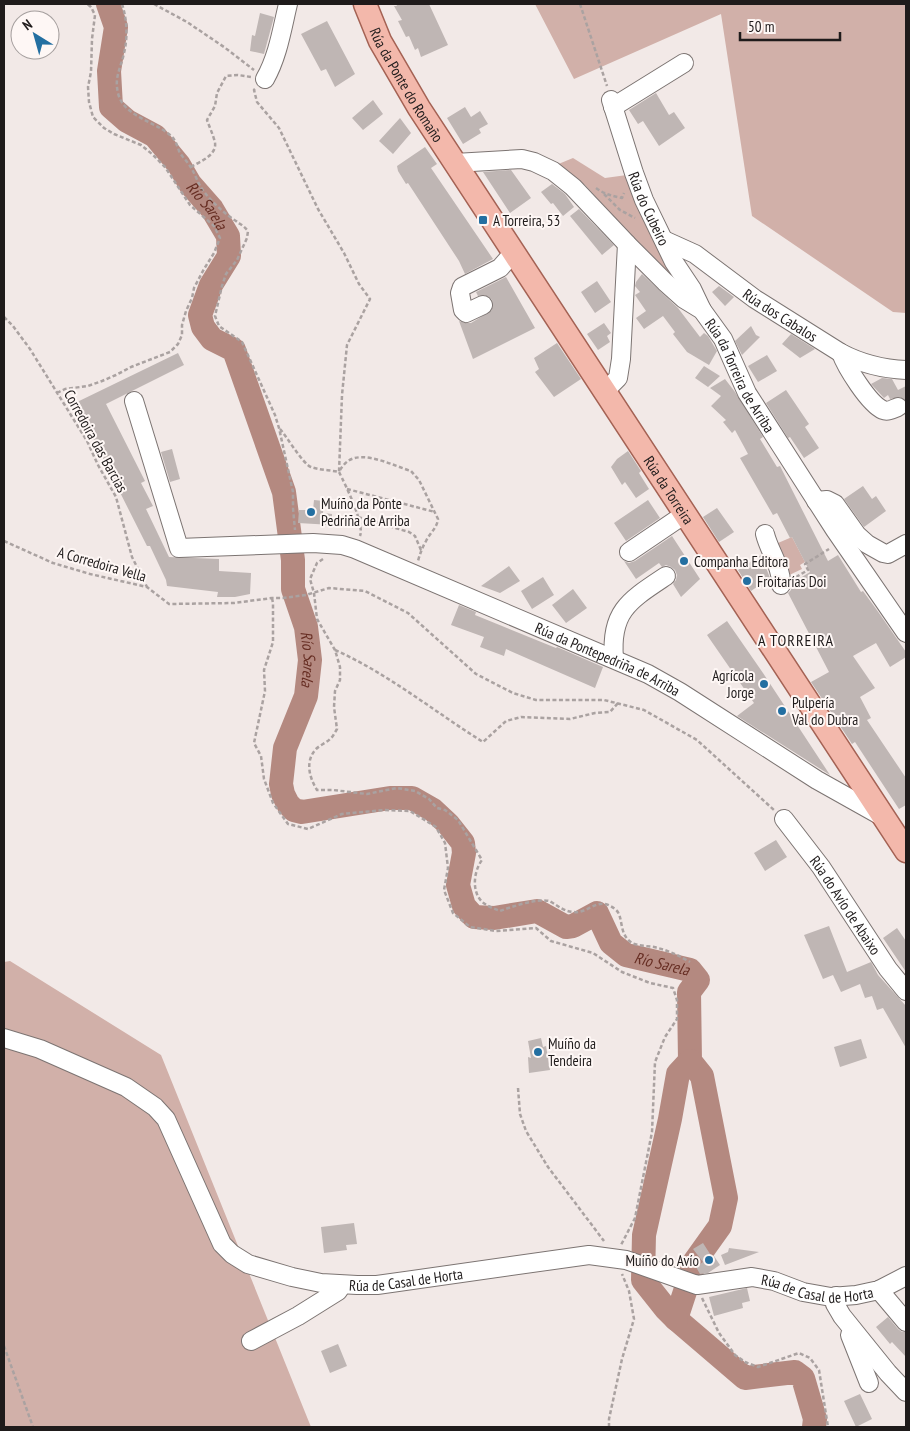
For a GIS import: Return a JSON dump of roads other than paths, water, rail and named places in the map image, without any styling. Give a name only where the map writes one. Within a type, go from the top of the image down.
[{"type":"main road","name":"Rúa da Ponte do Romaño","points":[[365,4],[390,61],[455,163]]},
{"type":"main road","name":"Rúa da Torreira","points":[[455,163],[906,851]]},
{"type":"street","points":[[265,79],[276,54],[288,4]]},
{"type":"street","name":"Rúa do Cubeiro","points":[[684,63],[612,103],[644,200],[674,262],[692,289],[702,310]]},
{"type":"street","name":"Rúa da Torreira de Arriba","points":[[455,163],[522,159],[534,162],[553,171],[573,187],[627,244],[684,299],[702,310],[723,339],[746,393],[816,501],[906,633]]},
{"type":"street","name":"Rúa dos Cabalos","points":[[664,240],[695,254],[755,299],[853,360],[896,370],[906,370]]},
{"type":"street","points":[[605,391],[618,378],[621,359],[627,244]]},
{"type":"street","points":[[483,305],[466,313],[462,310],[460,293],[462,287],[500,268],[514,252]]},
{"type":"street","points":[[841,353],[852,375],[877,406],[889,411],[898,407]]},
{"type":"street","name":"Rúa da Pontepedriña de Arriba","points":[[134,401],[179,548],[313,543],[348,547],[614,658],[664,683],[817,780],[884,817]]},
{"type":"street","points":[[816,501],[827,500],[835,504],[857,535],[867,544],[883,553],[888,554],[906,544]]},
{"type":"street","points":[[629,552],[685,514]]},
{"type":"street","points":[[765,534],[768,546],[782,576],[788,581]]},
{"type":"street","points":[[614,658],[614,633],[620,614],[636,597],[666,576]]},
{"type":"street","name":"Rúa do Avío de Abaixo","points":[[784,819],[821,867],[888,969],[906,991]]},
{"type":"street","name":"Rúa de Casal de Horta","points":[[4,1038],[40,1048],[126,1087],[156,1107],[166,1119],[222,1244],[232,1254],[248,1264],[292,1277],[321,1283],[377,1285],[589,1255],[622,1259],[695,1284],[752,1277],[774,1281],[810,1294],[836,1296],[879,1290],[906,1276]]},
{"type":"street","points":[[251,1341],[298,1316],[338,1291],[342,1284]]},
{"type":"street","points":[[879,1290],[906,1322]]},
{"type":"street","points":[[836,1296],[835,1304],[842,1316],[869,1383]]},
{"type":"street","points":[[842,1316],[888,1373],[906,1392]]},
{"type":"waterway","name":"Río Sarela","points":[[108,4],[116,27],[109,71],[111,107],[127,121],[155,136],[179,165],[190,184],[212,209],[228,236],[229,256],[211,285],[200,315],[203,327],[212,339],[234,350],[284,492],[293,560],[293,589],[306,627],[310,660],[306,696],[285,748],[281,784],[283,794],[288,804],[294,810],[302,812],[390,798],[412,798],[433,810],[448,824],[463,843],[464,853],[458,885],[464,906],[474,917],[494,918],[537,911],[566,927],[573,926],[597,913],[611,943],[626,955],[690,970],[698,980],[689,992],[690,1061],[702,1076],[726,1198],[720,1226],[695,1261],[676,1319],[745,1378],[795,1372],[803,1378],[815,1419],[814,1427]]},
{"type":"waterway","name":"Río Sarela","points":[[676,1319],[643,1280],[644,1235],[678,1074],[690,1061]]},
{"type":"waterway","name":"Río Sarela","points":[[810,1427],[815,1419]]},
{"type":"place","name":"A Torreira, 53","points":[[483,220]]},
{"type":"place","name":"Muíño da Ponte Pedriña de Arriba","points":[[311,512]]},
{"type":"place","name":"Companha Editora","points":[[684,561]]},
{"type":"place","name":"Froitarías Doi","points":[[747,581]]},
{"type":"place","name":"Agrícola Jorge","points":[[764,684]]},
{"type":"place","name":"Pulpería Val do Dubra","points":[[782,711]]},
{"type":"place","name":"Muíño da Tendeira","points":[[538,1052]]},
{"type":"place","name":"Muíño do Avío","points":[[709,1260]]},
{"type":"district","name":"A TORREIRA","points":[[796,640]]}]
